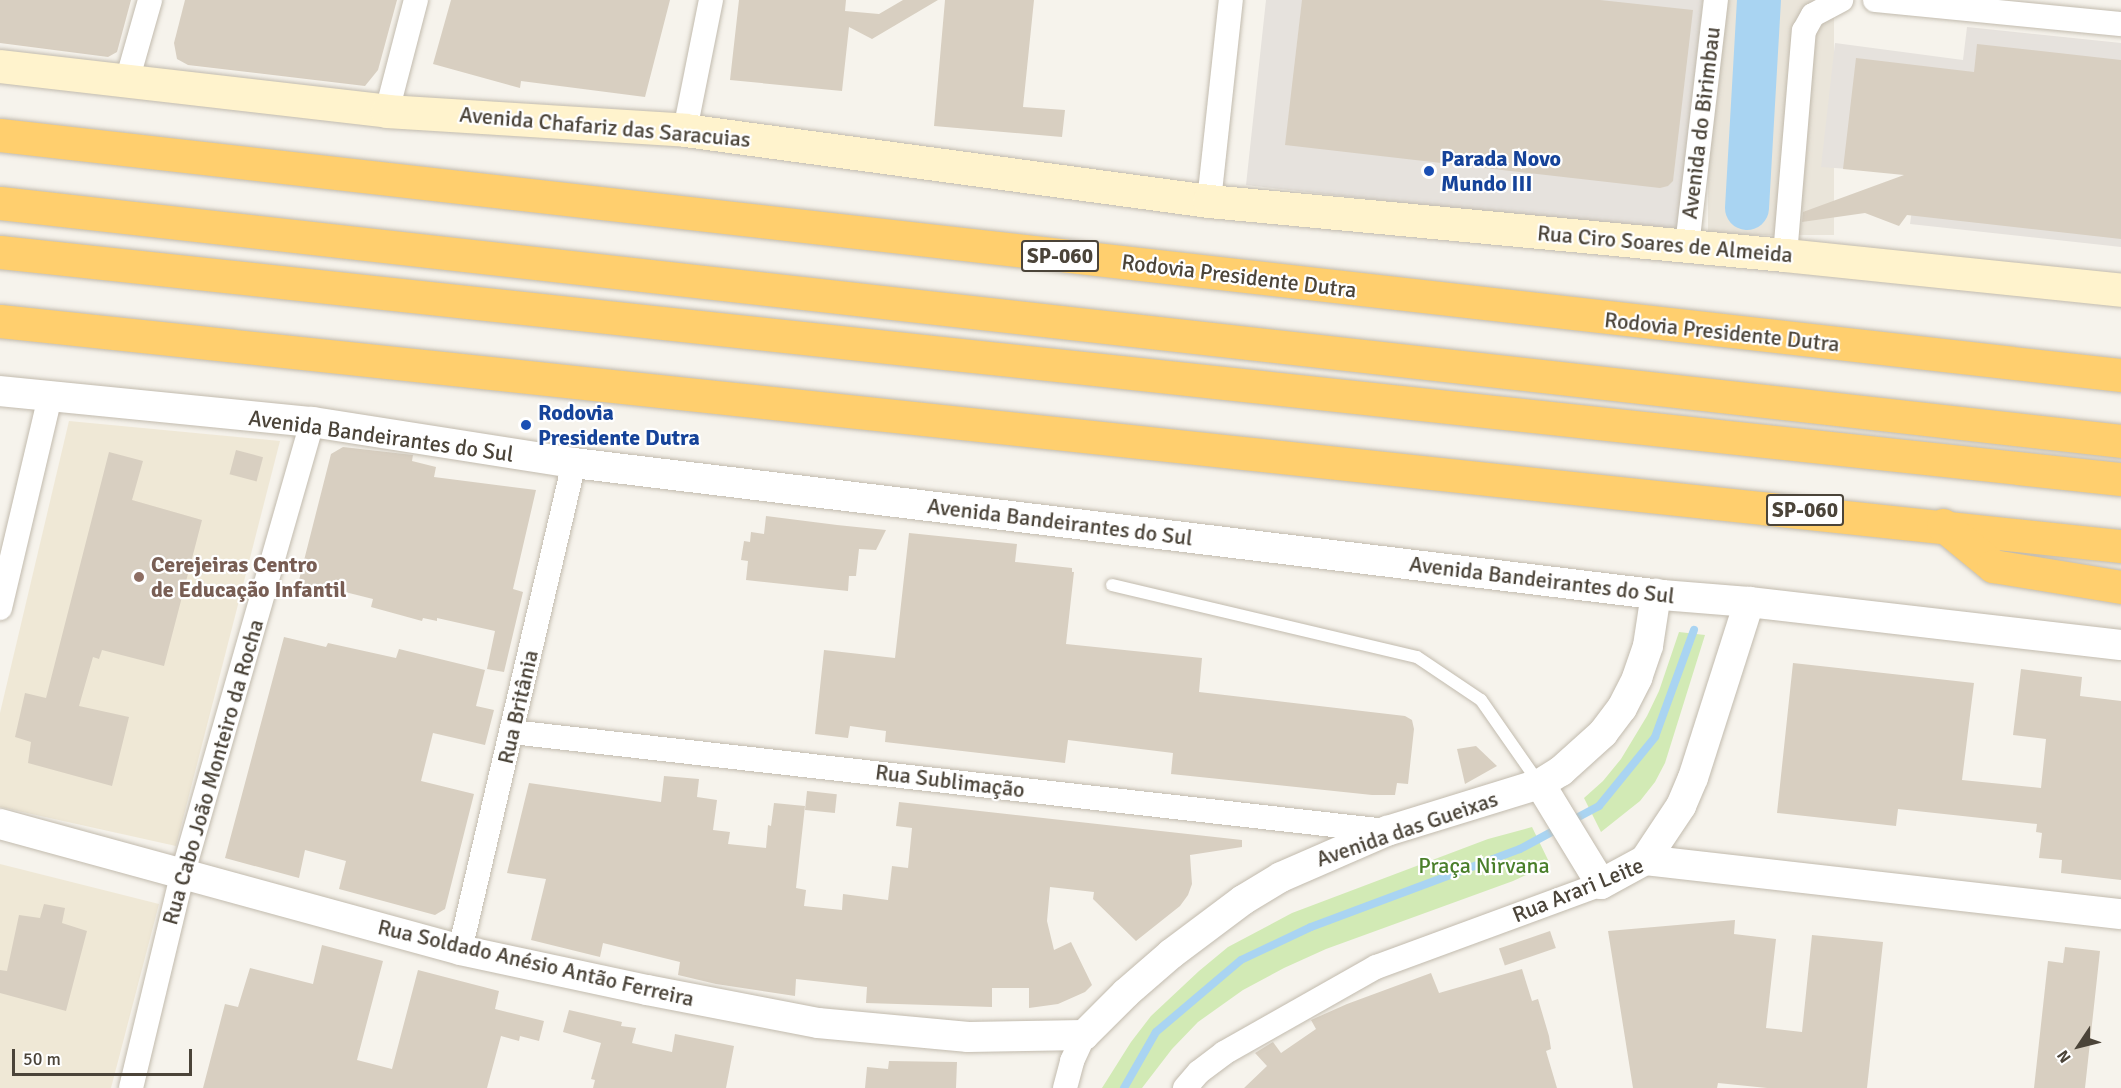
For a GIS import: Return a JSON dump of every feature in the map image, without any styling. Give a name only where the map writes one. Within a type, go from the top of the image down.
[{"type":"highway","name":"Rodovia Presidente Dutra","points":[[0,135],[2121,375]]},
{"type":"highway","points":[[0,203],[2121,441]]},
{"type":"highway","points":[[0,252],[2121,479]]},
{"type":"highway","name":"SP-060","points":[[0,321],[1943,525],[2121,546]]},
{"type":"highway","points":[[1943,525],[1993,566],[2121,587]]},
{"type":"main road","name":"Avenida Chafariz das Saracuias","points":[[0,66],[387,111],[685,130],[1209,201]]},
{"type":"main road","name":"Rua Ciro Soares de Almeida","points":[[1209,201],[1785,255],[2121,290]]},
{"type":"street","points":[[127,81],[150,0]]},
{"type":"street","points":[[387,111],[416,0]]},
{"type":"street","points":[[685,130],[711,0]]},
{"type":"street","points":[[1209,201],[1231,0]]},
{"type":"street","name":"Avenida do Birimbau","points":[[1687,246],[1716,0]]},
{"type":"street","points":[[1785,255],[1804,31],[1813,15],[1840,0]]},
{"type":"street","points":[[1875,0],[2121,24]]},
{"type":"street","name":"Avenida Bandeirantes do Sul","points":[[0,391],[312,422],[574,463],[1656,594],[1749,602],[2121,645]]},
{"type":"street","points":[[0,608],[50,397]]},
{"type":"street","name":"Rua Cabo João Monteiro da Rocha","points":[[131,1088],[182,876],[312,422]]},
{"type":"street","name":"Rua Britânia","points":[[460,950],[574,463]]},
{"type":"street","name":"Avenida das Gueixas","points":[[1065,1088],[1072,1061],[1084,1035],[1126,993],[1171,954],[1243,900],[1321,858],[1387,831],[1546,793],[1622,708],[1637,678],[1648,646],[1656,594]]},
{"type":"street","points":[[1645,860],[1681,806],[1693,778],[1749,602]]},
{"type":"street","name":"Rua Sublimação","points":[[512,732],[1387,831]]},
{"type":"street","points":[[1546,793],[1601,884]]},
{"type":"street","name":"Rua Soldado Anésio Antão Ferreira","points":[[0,824],[182,876],[460,950],[818,1023],[968,1037],[1084,1035]]},
{"type":"street","name":"Rua Arari Leite","points":[[1185,1088],[1199,1072],[1224,1053],[1376,968],[1601,884],[1645,860],[2121,914]]},
{"type":"lane","points":[[1112,585],[1417,657],[1481,700],[1546,793]]},
{"type":"shaded area","points":[[1266,0],[1703,0],[1678,234],[1246,185]]},
{"type":"shaded area","points":[[1708,0],[1834,0],[1834,235],[1708,235]]},
{"type":"shaded area","points":[[1967,27],[2121,43],[2121,247],[1910,224],[1917,174],[1821,167],[1835,43],[1963,60]]},
{"type":"shaded area","name":"Cerejeiras Centro de Educação Infantil","points":[[69,421],[280,441],[176,846],[0,807],[0,713]]},
{"type":"shaded area","points":[[0,864],[159,904],[111,1088],[0,1088]]},
{"type":"green space","name":"Praça Nirvana","points":[[1679,632],[1705,635],[1665,763],[1655,782],[1640,801],[1601,832],[1584,798],[1603,781],[1621,759],[1647,716],[1659,691]]},
{"type":"green space","name":"Praça Nirvana","points":[[1532,827],[1550,864],[1513,881],[1326,949],[1284,968],[1243,990],[1198,1022],[1172,1049],[1142,1088],[1102,1088],[1131,1042],[1151,1016],[1228,947],[1292,913],[1488,839]]},
{"type":"building","points":[[0,0],[131,0],[117,52],[108,57],[0,43]]},
{"type":"building","points":[[185,0],[397,0],[378,70],[365,86],[188,65],[177,59],[174,43]]},
{"type":"building","points":[[451,0],[670,0],[645,97],[521,81],[520,88],[433,64]]},
{"type":"building","points":[[739,0],[846,0],[845,11],[879,14],[903,0],[938,0],[872,39],[849,27],[842,91],[730,80]]},
{"type":"building","points":[[945,0],[1034,0],[1023,107],[1065,110],[1062,137],[934,126]]},
{"type":"building","points":[[1302,0],[1600,0],[1693,10],[1673,181],[1668,186],[1660,188],[1285,145]]},
{"type":"building","points":[[1977,44],[2121,60],[2121,239],[1907,215],[1899,226],[1865,213],[1802,222],[1803,212],[1904,175],[1843,169],[1856,58],[1974,72]]},
{"type":"building","points":[[343,447],[413,455],[412,461],[436,467],[434,477],[536,490],[513,589],[523,592],[504,672],[487,669],[495,631],[437,618],[437,621],[423,618],[422,621],[371,607],[373,599],[333,589],[331,597],[297,588],[331,454]]},
{"type":"building","points":[[236,450],[263,457],[257,481],[230,474]]},
{"type":"building","points":[[109,452],[143,461],[132,500],[202,520],[164,666],[102,650],[99,659],[93,657],[79,706],[129,717],[112,786],[28,763],[31,742],[15,737],[25,693],[46,698]]},
{"type":"building","points":[[766,516],[886,530],[876,550],[859,549],[856,576],[849,576],[848,591],[746,580],[748,561],[741,560],[744,541],[750,542],[751,532],[764,534]]},
{"type":"building","points":[[909,533],[1017,544],[1015,562],[1072,568],[1074,572],[1066,644],[1202,658],[1199,692],[1405,716],[1412,720],[1414,729],[1408,784],[1397,783],[1395,795],[1372,795],[1171,774],[1173,753],[1068,740],[1065,763],[885,742],[886,731],[850,726],[848,738],[815,734],[824,650],[895,658]]},
{"type":"building","points":[[284,637],[326,647],[328,643],[396,658],[399,649],[485,670],[476,706],[494,710],[485,745],[433,733],[421,781],[474,794],[445,909],[435,915],[339,889],[346,861],[305,850],[299,878],[225,858]]},
{"type":"building","points":[[1793,663],[1974,683],[1962,780],[2041,788],[2046,739],[2013,735],[2021,669],[2082,677],[2080,696],[2121,701],[2121,880],[2061,873],[2062,860],[2039,858],[2042,833],[2036,832],[2037,824],[1898,809],[1896,826],[1777,813]]},
{"type":"building","points":[[1476,746],[1497,766],[1465,784],[1457,749]]},
{"type":"building","points":[[664,776],[699,779],[697,797],[717,800],[713,830],[730,832],[728,844],[766,848],[768,825],[771,826],[774,803],[805,806],[796,888],[806,890],[804,906],[842,910],[843,894],[888,900],[892,866],[908,868],[912,828],[896,826],[899,802],[1242,840],[1242,847],[1190,855],[1192,884],[1188,895],[1180,906],[1136,941],[1093,899],[1094,892],[1050,887],[1047,921],[1054,950],[1071,942],[1092,985],[1085,992],[1058,1004],[1029,1008],[1029,988],[992,988],[992,1007],[866,1003],[867,987],[796,979],[795,996],[716,984],[678,975],[680,962],[603,943],[600,957],[531,940],[546,879],[507,873],[529,783],[661,802]]},
{"type":"building","points":[[807,791],[837,794],[835,813],[805,810]]},
{"type":"building","points":[[44,904],[65,908],[62,923],[87,931],[66,1011],[0,993],[0,970],[7,971],[19,915],[40,918]]},
{"type":"building","points":[[1735,920],[1734,934],[1776,939],[1766,1028],[1802,1032],[1812,935],[1883,942],[1867,1088],[1767,1088],[1718,1083],[1717,1088],[1633,1088],[1608,931]]},
{"type":"building","points":[[1550,931],[1556,948],[1505,966],[1499,949]]},
{"type":"building","points":[[322,945],[383,961],[357,1060],[392,1069],[418,970],[499,991],[495,1009],[544,1021],[539,1041],[520,1036],[519,1041],[501,1036],[487,1088],[203,1088],[225,1004],[238,1007],[250,968],[313,984]]},
{"type":"building","points":[[2065,947],[2100,951],[2085,1088],[2034,1088],[2048,961],[2063,963]]},
{"type":"building","points":[[1522,969],[1532,1001],[1538,999],[1549,1036],[1551,1049],[1546,1051],[1557,1088],[1244,1088],[1267,1066],[1255,1053],[1273,1042],[1281,1053],[1316,1029],[1311,1020],[1347,1004],[1431,973],[1439,993]]},
{"type":"building","points":[[569,1010],[622,1022],[621,1026],[636,1028],[632,1043],[672,1052],[675,1034],[734,1046],[726,1088],[593,1088],[595,1080],[591,1079],[601,1043],[563,1032]]},
{"type":"building","points":[[889,1061],[957,1062],[956,1088],[865,1088],[867,1067],[888,1069]]},
{"type":"waterway","points":[[1747,208],[1759,0]]},
{"type":"waterway","points":[[1569,822],[1599,806],[1655,737],[1694,630]]},
{"type":"waterway","points":[[1124,1088],[1156,1032],[1241,960],[1311,927],[1520,849],[1559,828]]},
{"type":"place","name":"Parada Novo Mundo III","points":[[1429,171]]},
{"type":"place","name":"Rodovia Presidente Dutra","points":[[526,425]]},
{"type":"place","name":"Cerejeiras Centro de Educação Infantil","points":[[139,577]]}]
